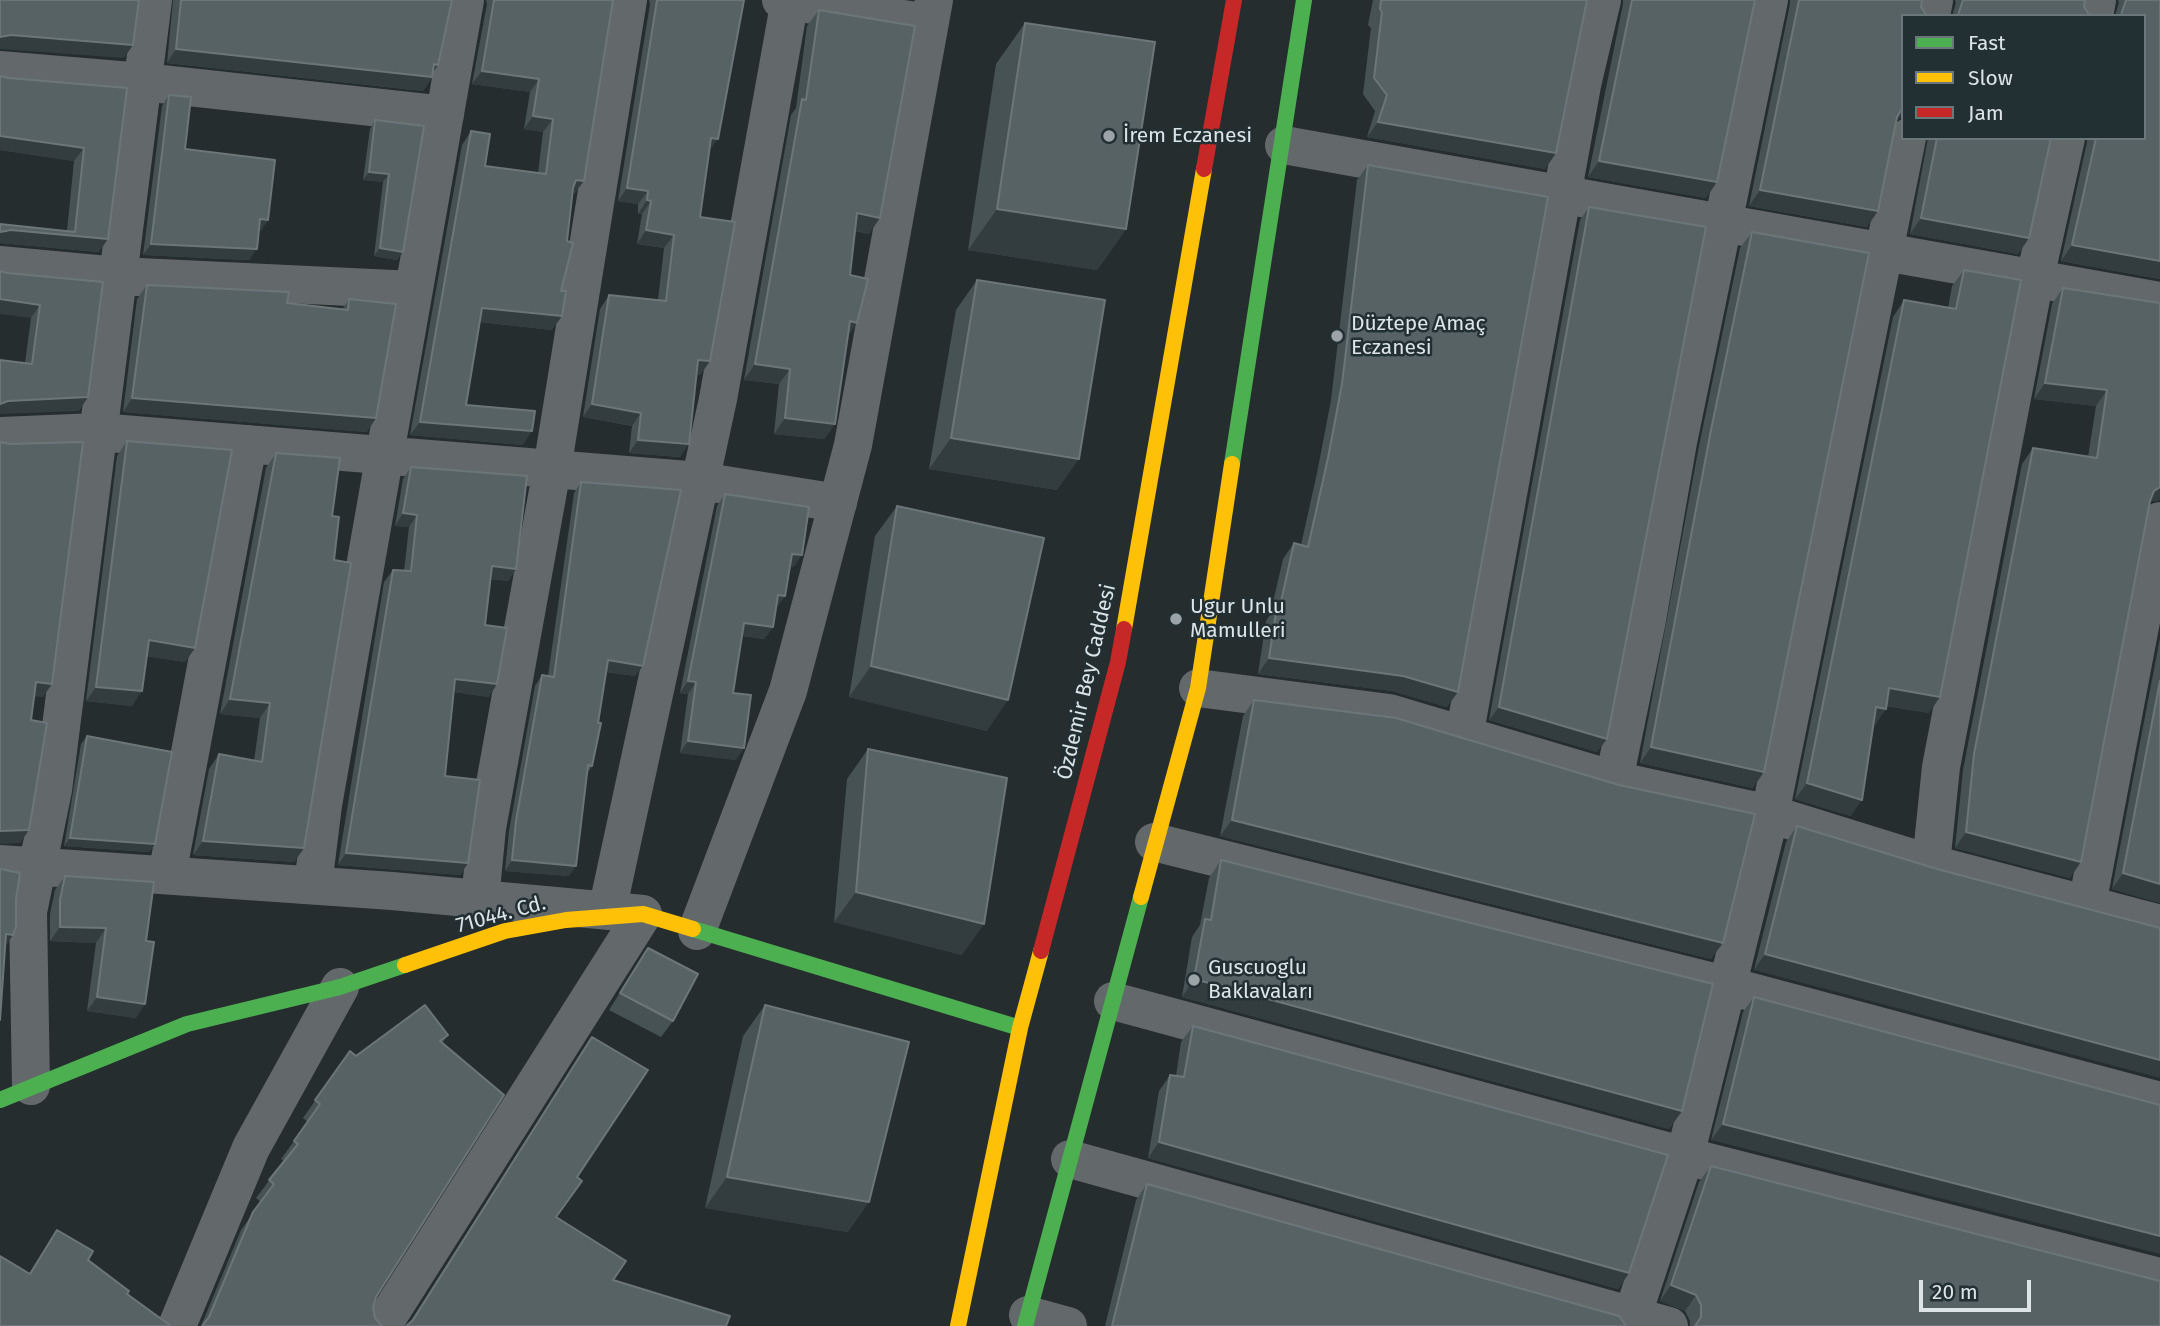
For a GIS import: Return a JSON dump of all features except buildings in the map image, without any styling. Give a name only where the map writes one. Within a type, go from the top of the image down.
[{"type":"main road","name":"Özdemir Bey Caddesi","points":[[958,1326],[1020,1028],[1118,662],[1234,0]]},
{"type":"main road","points":[[1027,1320],[1154,842],[1198,688],[1284,145],[1304,0]]},
{"type":"main road","name":"71044. Cd.","points":[[16,1093],[187,1024],[340,988],[505,931],[625,912],[698,931],[1020,1028]]},
{"type":"street","points":[[16,1093],[15,1012],[28,912],[53,790],[153,0]]},
{"type":"street","points":[[313,885],[323,805],[465,0]]},
{"type":"street","points":[[480,900],[487,828],[552,469],[628,0]]},
{"type":"street","points":[[1464,737],[1562,195],[1602,0]]},
{"type":"street","points":[[1614,780],[1722,224],[1769,0]]},
{"type":"street","points":[[382,1326],[625,912],[787,1],[932,12],[853,445],[788,691],[698,931]]},
{"type":"street","points":[[0,70],[143,82],[445,115]]},
{"type":"street","points":[[1630,1322],[1685,1156],[1725,985],[1770,814],[1907,140]]},
{"type":"street","points":[[1931,864],[1941,767],[2035,278],[2066,140]]},
{"type":"street","points":[[1284,145],[2160,301]]},
{"type":"street","points":[[0,265],[118,276],[414,289]]},
{"type":"street","points":[[0,436],[98,432],[700,481],[838,503]]},
{"type":"street","points":[[167,875],[248,444]]},
{"type":"street","points":[[2087,905],[2160,521]]},
{"type":"street","points":[[1198,688],[1389,713],[1614,780],[1770,814],[1931,864],[2160,925]]},
{"type":"street","points":[[1154,842],[1725,985],[2160,1101]]},
{"type":"street","points":[[0,864],[313,885],[625,912]]},
{"type":"street","points":[[177,1326],[250,1148],[340,988]]},
{"type":"street","points":[[1113,1001],[1685,1156],[2160,1277]]},
{"type":"street","points":[[1070,1159],[1630,1322],[1669,1326]]},
{"type":"street","points":[[1027,1320],[1068,1326]]},
{"type":"traffic: fast","points":[[1232,464],[1304,0]]},
{"type":"traffic: fast","points":[[1025,1326],[1141,897]]},
{"type":"traffic: fast","points":[[693,929],[1020,1028]]},
{"type":"traffic: fast","points":[[0,1100],[187,1024],[340,987],[405,965]]},
{"type":"traffic: slow","points":[[1124,629],[1204,169]]},
{"type":"traffic: slow","points":[[1141,897],[1198,688],[1232,464]]},
{"type":"traffic: slow","points":[[405,965],[505,931],[566,920],[643,914],[693,929]]},
{"type":"traffic: slow","points":[[958,1326],[1020,1028],[1041,951]]},
{"type":"traffic: jam","points":[[1204,169],[1234,0]]},
{"type":"traffic: jam","points":[[1041,951],[1118,662],[1124,629]]},
{"type":"place","name":"İrem Eczanesi","points":[[1109,136]]},
{"type":"place","name":"Düztepe Amaç Eczanesi","points":[[1337,336]]},
{"type":"place","name":"Ugur Unlu Mamulleri","points":[[1176,619]]},
{"type":"place","name":"Guscuoglu Baklavaları","points":[[1194,980]]}]
